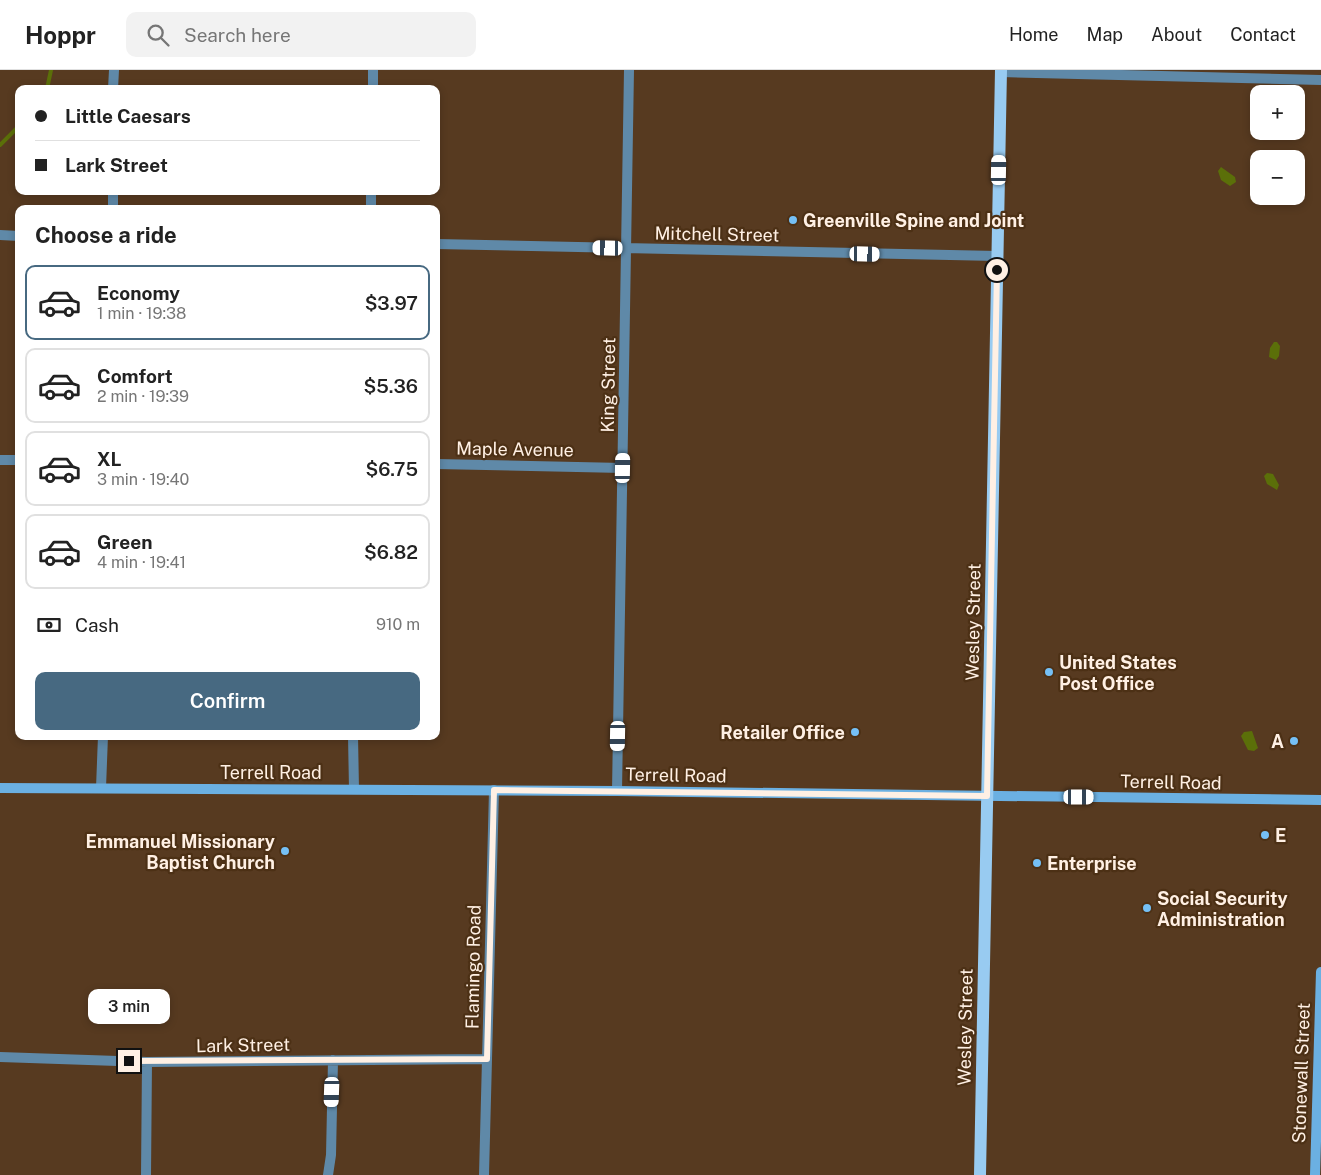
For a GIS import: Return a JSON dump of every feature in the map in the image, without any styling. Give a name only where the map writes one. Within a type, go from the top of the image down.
[{"type":"main road","name":"Wesley Street","points":[[980,1175],[1001,71]]},
{"type":"street","points":[[113,85],[114,70]]},
{"type":"street","points":[[373,70],[373,85]]},
{"type":"street","name":"King Street","points":[[617,790],[629,70]]},
{"type":"street","points":[[1001,71],[1321,80]]},
{"type":"street","points":[[0,235],[15,236]]},
{"type":"street","name":"Mitchell Street","points":[[440,244],[997,256]]},
{"type":"street","points":[[0,460],[15,460]]},
{"type":"street","name":"Maple Avenue","points":[[440,464],[623,468]]},
{"type":"street","points":[[101,788],[103,740]]},
{"type":"street","points":[[353,740],[354,789]]},
{"type":"street","name":"Terrell Road","points":[[0,788],[617,790],[1321,800]]},
{"type":"street","name":"Flamingo Road","points":[[484,1175],[494,790]]},
{"type":"street","name":"Stonewall Street","points":[[1315,1175],[1321,972]]},
{"type":"street","name":"Lark Street","points":[[0,1057],[147,1062],[487,1059]]},
{"type":"street","points":[[328,1175],[331,1155],[333,1060]]},
{"type":"street","points":[[146,1175],[147,1062]]},
{"type":"shaded area","points":[[1221,167],[1235,177],[1236,182],[1230,186],[1221,180],[1218,171]]},
{"type":"shaded area","points":[[1274,342],[1277,342],[1280,346],[1279,356],[1276,360],[1269,357],[1270,348]]},
{"type":"shaded area","points":[[1267,473],[1273,474],[1279,485],[1277,490],[1267,484],[1264,476]]},
{"type":"shaded area","points":[[1252,731],[1258,748],[1254,751],[1248,750],[1241,736],[1244,732]]},
{"type":"waterway","points":[[48,85],[51,70]]},
{"type":"waterway","points":[[0,145],[15,130]]},
{"type":"place","name":"Greenville Spine and Joint","points":[[793,220]]},
{"type":"place","name":"United States Post Office","points":[[1049,672]]},
{"type":"place","name":"Retailer Office","points":[[855,732]]},
{"type":"place","name":"A","points":[[1294,741]]},
{"type":"place","name":"E","points":[[1265,835]]},
{"type":"place","name":"Emmanuel Missionary Baptist Church","points":[[285,851]]},
{"type":"place","name":"Enterprise","points":[[1037,863]]},
{"type":"place","name":"Social Security Administration","points":[[1147,908]]},
{"type":"route","points":[[129,1061],[487,1059],[494,790],[987,796],[997,270]]}]
